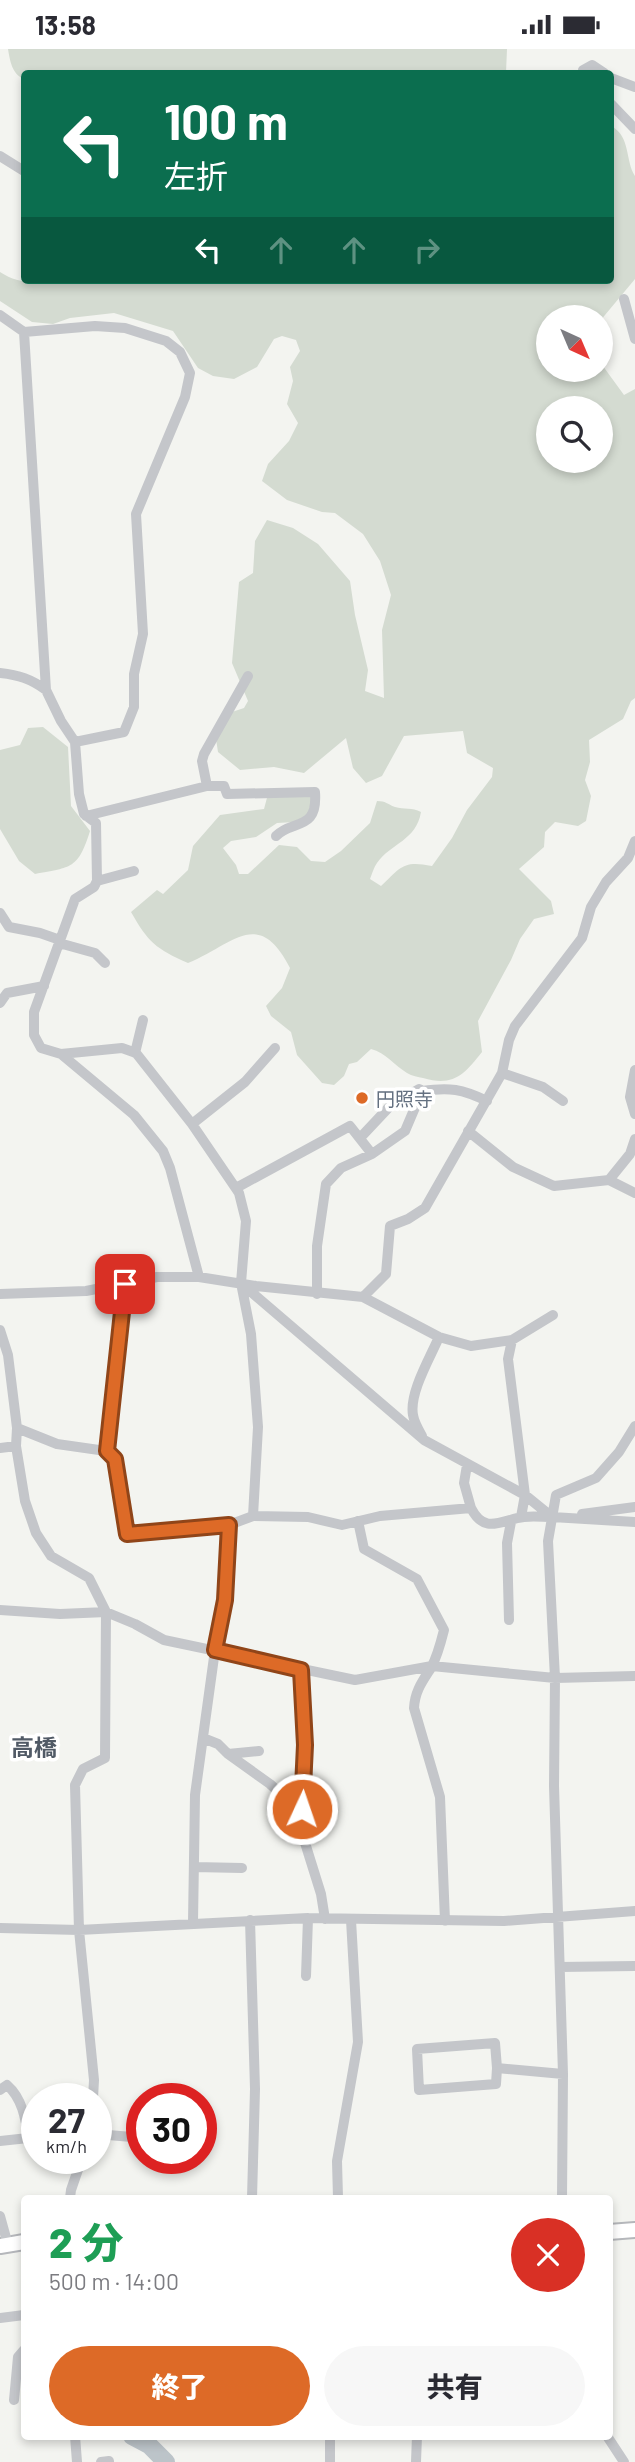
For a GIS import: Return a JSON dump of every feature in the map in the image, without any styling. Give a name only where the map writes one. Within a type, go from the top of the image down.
[{"type":"main road","points":[[613,2232],[635,2230]]},
{"type":"street","points":[[583,70],[592,65],[600,70]]},
{"type":"street","points":[[614,79],[635,87]]},
{"type":"street","points":[[614,107],[635,129]]},
{"type":"street","points":[[0,156],[21,169]]},
{"type":"street","points":[[624,299],[635,339]]},
{"type":"street","points":[[0,315],[24,332],[95,326],[125,328],[166,341],[180,352],[190,373],[185,397],[136,514],[143,634],[134,674],[134,707],[124,731],[75,742]]},
{"type":"street","points":[[24,332],[47,690],[61,721],[75,742],[79,794],[84,814],[96,823],[97,881],[94,887],[75,899],[34,1012],[34,1035],[41,1048],[61,1054],[122,1048],[135,1053],[192,1124],[236,1188],[246,1221],[241,1283],[251,1334],[258,1427],[253,1516]]},
{"type":"street","points":[[0,673],[16,674],[47,690]]},
{"type":"street","points":[[207,786],[202,761],[204,754],[248,675]]},
{"type":"street","points":[[86,816],[207,786],[224,786],[227,794],[315,792],[316,805],[310,816],[300,825],[281,831],[276,836]]},
{"type":"street","points":[[363,1297],[386,1274],[390,1226],[408,1219],[425,1207],[502,1073],[514,1026],[582,939],[591,907],[606,881],[632,854],[635,841]]},
{"type":"street","points":[[97,881],[134,871]]},
{"type":"street","points":[[0,913],[9,927],[40,933],[94,953],[105,963]]},
{"type":"street","points":[[0,1003],[7,993],[44,986]]},
{"type":"street","points":[[135,1053],[143,1020]]},
{"type":"street","points":[[192,1124],[245,1082],[275,1048]]},
{"type":"street","points":[[61,1054],[134,1115],[163,1150],[199,1277]]},
{"type":"street","points":[[635,1070],[630,1097],[635,1114]]},
{"type":"street","points":[[502,1073],[543,1087],[563,1101]]},
{"type":"street","points":[[360,1138],[391,1105],[419,1089],[462,1089],[487,1101]]},
{"type":"street","points":[[317,1294],[317,1247],[326,1184],[341,1168],[372,1154],[405,1131],[422,1091]]},
{"type":"street","points":[[236,1188],[302,1155],[350,1126],[372,1154]]},
{"type":"street","points":[[468,1131],[513,1167],[554,1186],[610,1180],[635,1193]]},
{"type":"street","points":[[610,1180],[630,1154],[635,1139]]},
{"type":"street","points":[[0,1294],[86,1291],[157,1277],[199,1277],[317,1294],[363,1297],[439,1338],[471,1346],[512,1340],[553,1315]]},
{"type":"street","points":[[241,1283],[424,1440],[525,1495],[552,1517],[635,1522]]},
{"type":"street","points":[[107,1451],[125,1284]]},
{"type":"street","points":[[0,1330],[8,1355],[16,1447],[25,1501],[36,1533],[51,1556],[89,1578],[106,1612],[105,1758],[83,1769],[75,1785],[79,1930],[94,2083]]},
{"type":"street","points":[[424,1440],[413,1418],[412,1404],[439,1338]]},
{"type":"street","points":[[509,1620],[507,1543],[525,1495],[508,1359],[512,1340]]},
{"type":"street","points":[[562,2195],[563,2074],[554,1786],[554,1614],[548,1541],[556,1495],[596,1478],[620,1452],[635,1426]]},
{"type":"street","points":[[16,1428],[57,1444],[107,1451],[115,1459],[127,1534],[229,1525],[253,1516],[308,1517],[342,1525],[380,1516],[471,1507]]},
{"type":"street","points":[[0,1448],[16,1447]]},
{"type":"street","points":[[467,1465],[464,1483],[471,1507],[476,1517],[489,1524],[635,1507]]},
{"type":"street","points":[[358,1521],[364,1549],[416,1579],[444,1630],[432,1666],[422,1679],[415,1696],[414,1708],[440,1797],[445,1921]]},
{"type":"street","points":[[193,1923],[195,1794],[215,1650],[225,1600],[229,1525]]},
{"type":"street","points":[[0,1610],[60,1614],[106,1612],[164,1640],[355,1680],[432,1666],[555,1678],[635,1676]]},
{"type":"street","points":[[301,1670],[305,1745],[301,1830],[321,1894],[325,1919]]},
{"type":"street","points":[[203,1738],[218,1744],[283,1796],[292,1819],[301,1830]]},
{"type":"street","points":[[228,1754],[259,1751]]},
{"type":"street","points":[[194,1867],[242,1868]]},
{"type":"street","points":[[0,1928],[79,1930],[308,1918],[504,1921],[635,1911]]},
{"type":"street","points":[[306,1976],[308,1918]]},
{"type":"street","points":[[250,1920],[255,2089],[252,2195]]},
{"type":"street","points":[[338,2195],[337,2161],[358,2042],[351,1920]]},
{"type":"street","points":[[560,1967],[635,1966]]},
{"type":"street","points":[[495,2043],[497,2068],[496,2084],[419,2089],[418,2049],[495,2043]]},
{"type":"street","points":[[497,2068],[563,2074]]},
{"type":"street","points":[[0,2089],[8,2085],[13,2090],[26,2120],[28,2138],[0,2141]]},
{"type":"street","points":[[70,2195],[76,2174]]},
{"type":"street","points":[[0,2216],[4,2246]]},
{"type":"street","points":[[0,2319],[21,2316]]},
{"type":"street","points":[[14,2400],[18,2357],[21,2354]]},
{"type":"street","points":[[75,2440],[77,2462]]},
{"type":"street","points":[[330,2440],[330,2462]]},
{"type":"street","points":[[416,2462],[417,2440]]},
{"type":"street","points":[[610,2440],[624,2462]]},
{"type":"shaded area","points":[[8,49],[507,49],[506,70],[21,70],[21,78],[11,62]]},
{"type":"shaded area","points":[[614,128],[622,136],[635,176],[635,279],[613,305],[536,305],[536,382],[613,382],[613,380],[624,395],[635,389],[635,698],[623,719],[589,740],[590,762],[585,780],[591,796],[586,821],[578,826],[555,822],[545,832],[544,847],[519,869],[551,901],[554,914],[534,919],[520,939],[478,1021],[482,1052],[457,1077],[442,1081],[415,1076],[371,1049],[357,1062],[349,1064],[344,1076],[334,1085],[322,1083],[297,1055],[291,1032],[271,1016],[266,1006],[282,988],[290,968],[278,949],[267,939],[256,934],[244,935],[188,963],[154,943],[131,912],[157,890],[163,894],[188,870],[193,846],[220,815],[264,809],[268,794],[313,793],[308,815],[295,822],[277,823],[256,837],[231,841],[223,848],[236,865],[239,874],[248,874],[279,845],[297,847],[311,861],[325,862],[341,851],[370,823],[377,801],[421,812],[409,836],[383,856],[376,865],[370,879],[381,886],[393,874],[408,865],[432,866],[452,838],[467,810],[492,777],[493,768],[467,753],[463,731],[404,736],[382,776],[366,783],[353,768],[346,738],[304,773],[274,767],[240,770],[218,752],[216,739],[232,712],[244,708],[248,701],[232,663],[239,582],[253,573],[255,541],[267,520],[293,528],[318,544],[350,581],[368,670],[365,691],[384,698],[382,630],[391,595],[380,561],[363,534],[335,513],[322,512],[287,500],[262,481],[268,464],[289,441],[298,423],[287,404],[293,381],[290,367],[300,351],[296,340],[282,336],[274,339],[257,367],[234,379],[213,376],[198,368],[173,331],[114,313],[70,318],[53,324],[32,322],[0,301],[0,272],[21,281],[21,284],[614,284]]},
{"type":"shaded area","points":[[43,727],[68,747],[71,806],[90,831],[82,853],[72,864],[58,870],[35,874],[19,861],[0,829],[0,750],[20,745],[28,728]]},
{"type":"waterway","points":[[140,2440],[149,2445],[166,2462]]},
{"type":"place","name":"円照寺","points":[[362,1098]]},
{"type":"district","name":"高橋","points":[[34,1747]]},
{"type":"route","points":[[125,1284],[107,1451],[115,1459],[127,1534],[229,1525],[225,1600],[215,1650],[301,1670],[305,1745],[302,1809]]}]
